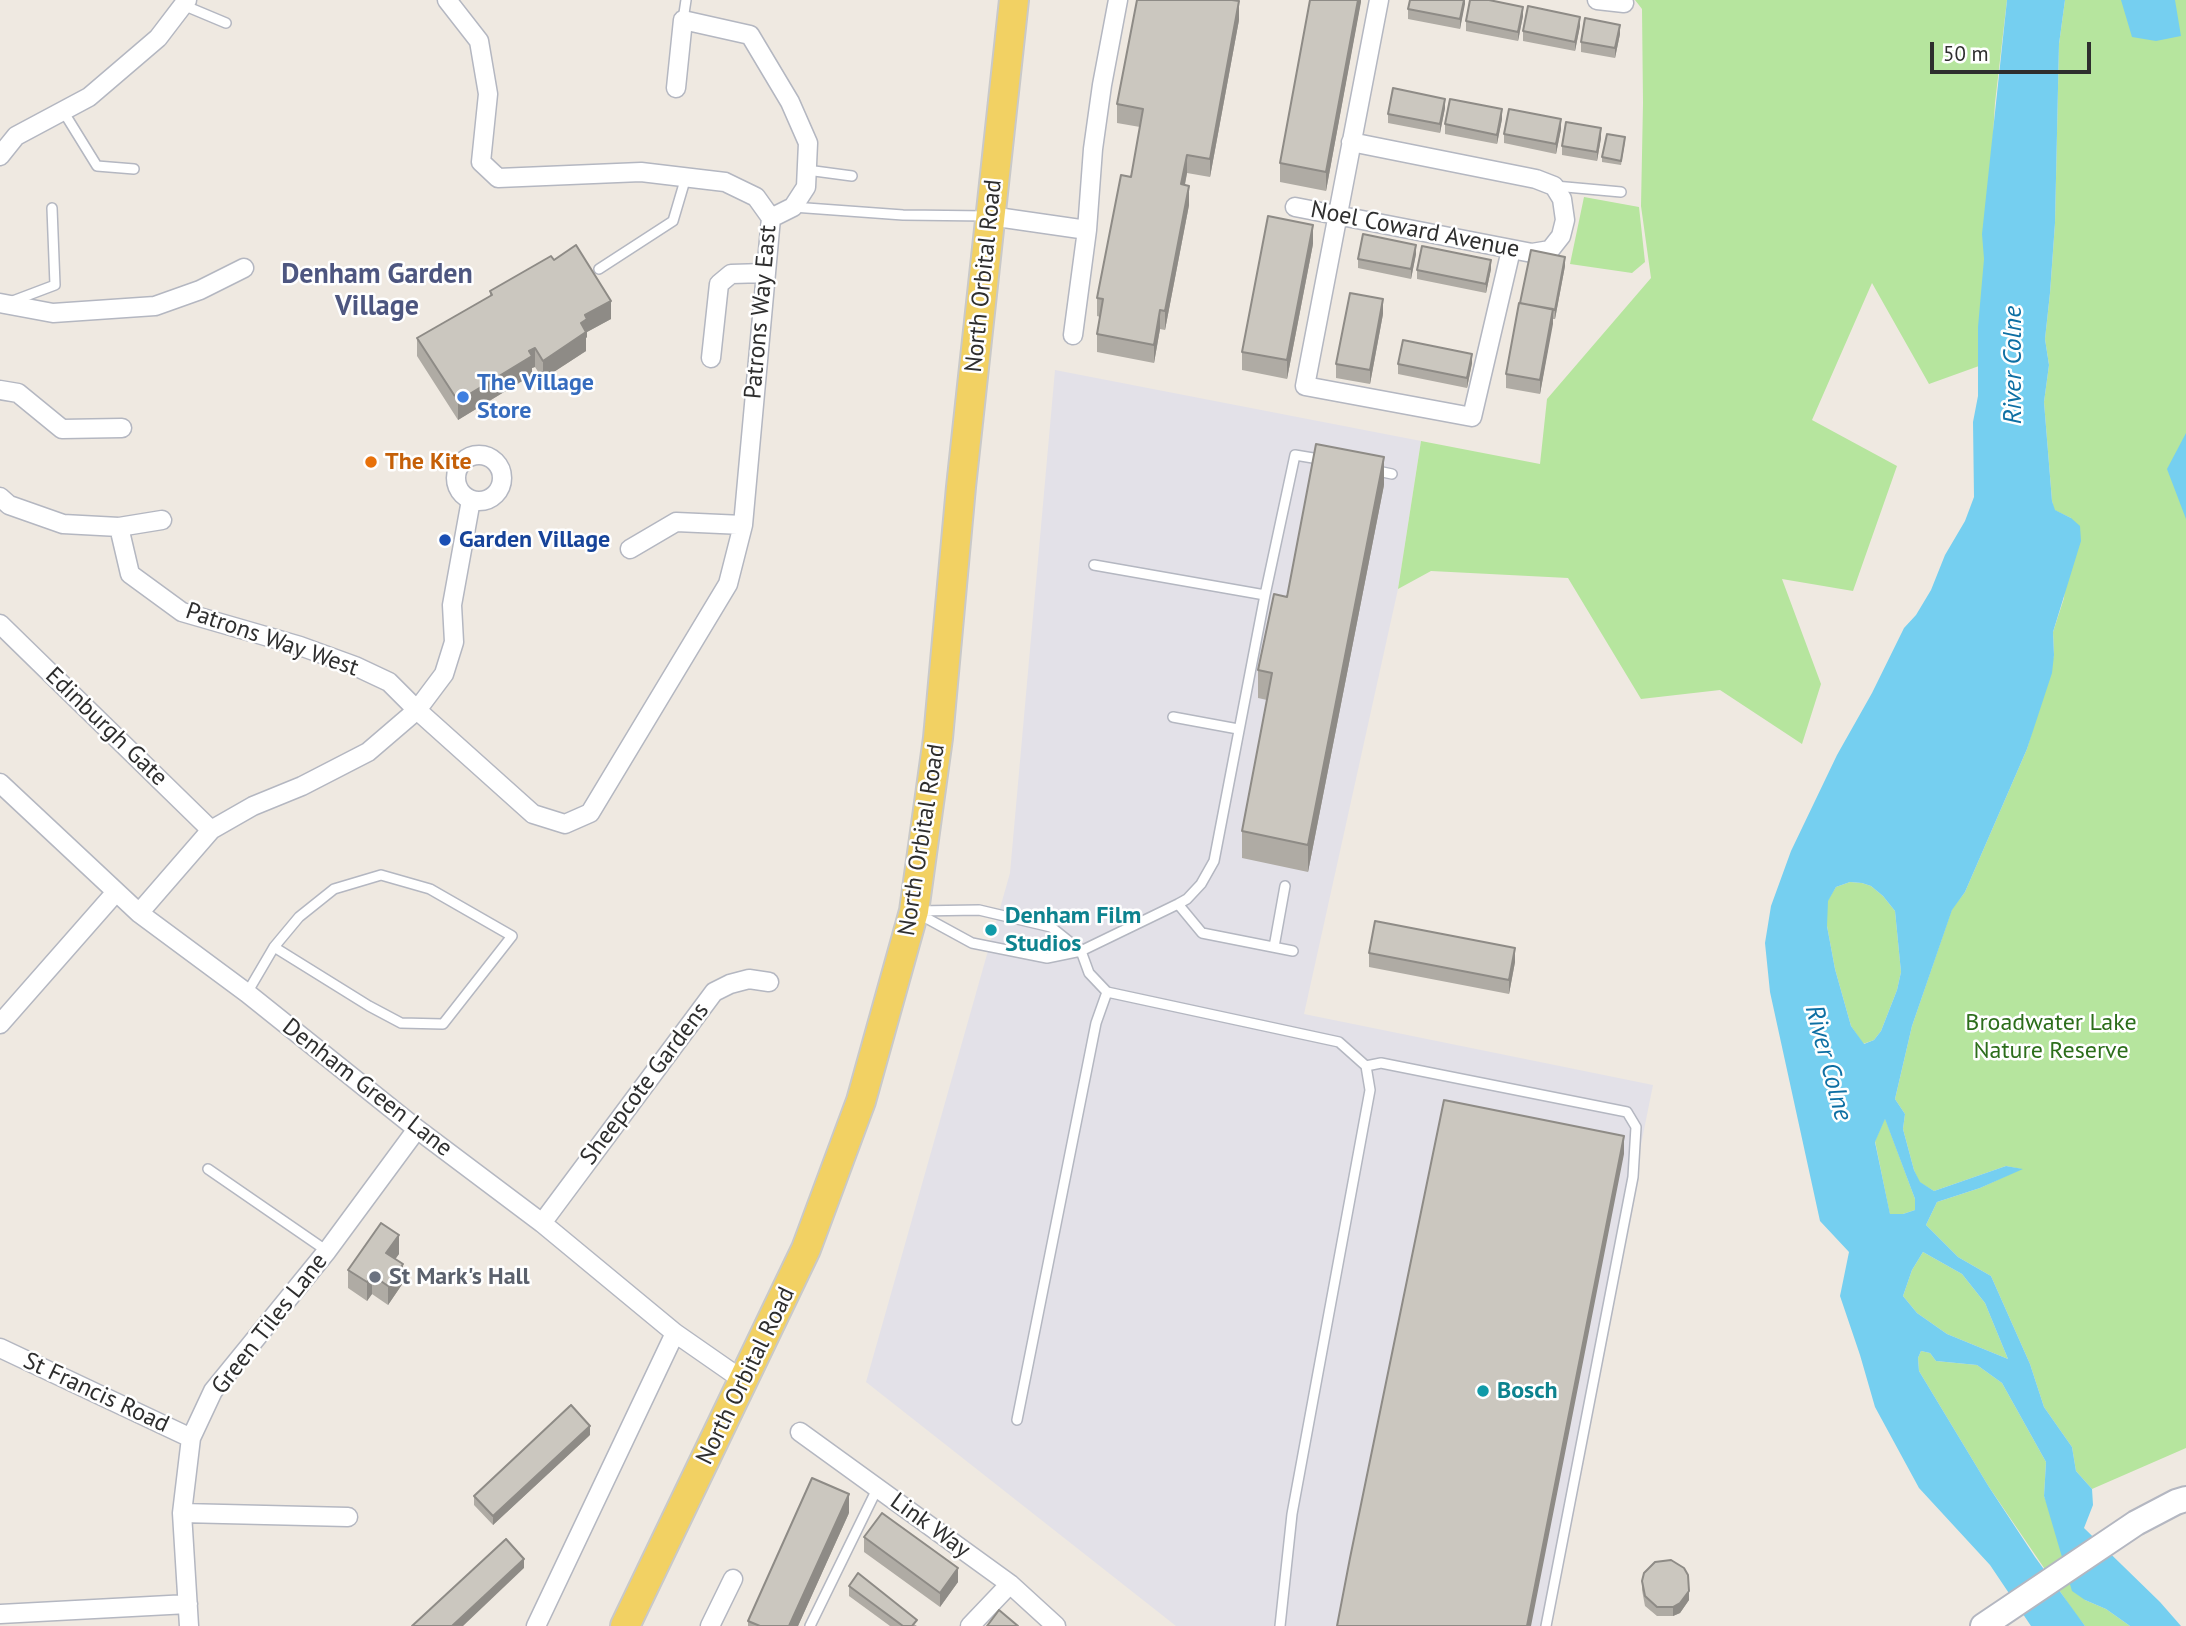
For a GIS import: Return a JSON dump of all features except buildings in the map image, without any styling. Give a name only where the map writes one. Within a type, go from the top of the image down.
[{"type":"main road","name":"North Orbital Road","points":[[625,1626],[806,1249],[861,1101],[914,911],[938,738],[1014,0]]},
{"type":"street","name":"Patrons Way East","points":[[417,710],[533,814],[565,824],[590,813],[728,584],[743,525],[772,218],[756,197],[724,182],[641,172],[498,178],[481,162],[488,93],[479,41],[447,0]]},
{"type":"street","points":[[1073,335],[1087,230],[1093,149],[1118,0]]},
{"type":"street","points":[[1379,0],[1305,386],[1472,417],[1511,250]]},
{"type":"street","points":[[1597,0],[1624,3]]},
{"type":"street","points":[[0,156],[16,136],[89,97],[158,38],[185,3]]},
{"type":"street","points":[[676,88],[683,20],[750,35],[790,102],[808,143],[806,187],[793,207],[772,218]]},
{"type":"street","points":[[1350,142],[1536,179],[1553,186]]},
{"type":"street","name":"Noel Coward Avenue","points":[[1295,207],[1532,253],[1550,250],[1561,236],[1564,220],[1562,200],[1553,186]]},
{"type":"street","points":[[990,216],[1087,230]]},
{"type":"street","points":[[2,304],[53,313],[155,306],[200,290],[244,268]]},
{"type":"street","points":[[711,358],[719,284],[731,274],[765,273]]},
{"type":"street","points":[[0,390],[18,393],[62,429],[122,428]]},
{"type":"street","points":[[0,497],[9,505],[64,524],[119,527],[162,520]]},
{"type":"street","points":[[139,913],[211,830],[253,806],[302,786],[368,752],[417,710],[444,674],[454,642],[453,605],[471,500]]},
{"type":"street","points":[[631,549],[676,522],[743,525]]},
{"type":"street","name":"Patrons Way West","points":[[119,527],[130,574],[182,612],[300,646],[355,666],[389,682],[417,710]]},
{"type":"street","name":"Edinburgh Gate","points":[[0,624],[211,830]]},
{"type":"street","name":"Denham Green Lane","points":[[0,783],[139,913],[247,993],[417,1129],[542,1223],[676,1332],[744,1381]]},
{"type":"street","points":[[0,1024],[116,892]]},
{"type":"street","name":"Sheepcote Gardens","points":[[542,1223],[714,992],[749,979],[769,982]]},
{"type":"street","name":"Green Tiles Lane","points":[[189,1626],[182,1513],[191,1438],[213,1391],[327,1251],[417,1129]]},
{"type":"street","points":[[536,1626],[676,1332]]},
{"type":"street","name":"St Francis Road","points":[[0,1349],[191,1438]]},
{"type":"street","name":"Link Way","points":[[800,1432],[1010,1584],[1056,1626]]},
{"type":"street","points":[[1983,1626],[2136,1523],[2186,1499]]},
{"type":"street","points":[[182,1513],[348,1517]]},
{"type":"street","points":[[710,1626],[733,1579]]},
{"type":"street","points":[[970,1626],[1010,1584]]},
{"type":"street","points":[[0,1614],[188,1604]]},
{"type":"lane","points":[[683,20],[685,0]]},
{"type":"lane","points":[[185,3],[226,23]]},
{"type":"lane","points":[[63,111],[97,166],[134,169]]},
{"type":"lane","points":[[807,170],[852,176]]},
{"type":"lane","points":[[599,269],[673,221],[686,177]]},
{"type":"lane","points":[[1553,186],[1621,192]]},
{"type":"lane","points":[[793,207],[903,215],[990,216]]},
{"type":"lane","points":[[2,304],[55,285],[52,208]]},
{"type":"lane","points":[[914,911],[972,943],[1047,958],[1082,951],[1187,899],[1201,884],[1214,860],[1238,729],[1295,455],[1331,462]]},
{"type":"lane","points":[[1367,469],[1392,474]]},
{"type":"lane","points":[[1094,565],[1265,595]]},
{"type":"lane","points":[[1173,717],[1238,729]]},
{"type":"lane","points":[[247,993],[274,947],[299,917],[334,889],[381,876],[430,889],[512,936],[443,1024],[401,1023],[274,947]]},
{"type":"lane","points":[[1274,947],[1285,886]]},
{"type":"lane","points":[[1178,904],[1202,933],[1293,951]]},
{"type":"lane","points":[[914,911],[979,910],[1051,927],[1082,951],[1089,973],[1107,992],[1339,1042],[1366,1066],[1370,1090],[1292,1514],[1280,1626]]},
{"type":"lane","points":[[1017,1420],[1096,1023],[1107,992]]},
{"type":"lane","points":[[1366,1066],[1381,1063],[1627,1112],[1636,1128],[1633,1177],[1546,1626]]},
{"type":"lane","points":[[208,1169],[327,1251]]},
{"type":"lane","points":[[810,1626],[878,1487]]},
{"type":"shaded area","points":[[1055,370],[1421,441],[1398,589],[1304,1014],[1653,1085],[1544,1626],[1176,1626],[866,1382],[1010,873]]},
{"type":"green space","points":[[1635,0],[2007,0],[1995,103],[1979,366],[1929,384],[1872,283],[1812,420],[1897,466],[1853,591],[1782,579],[1821,684],[1802,744],[1720,690],[1641,699],[1568,578],[1431,571],[1398,589],[1421,441],[1540,464],[1547,399],[1651,278],[1641,206],[1642,9]]},
{"type":"green space","name":"Broadwater Lake Nature Reserve","points":[[2065,0],[2186,0],[2186,1448],[2092,1489],[2076,1471],[2072,1447],[2044,1407],[2030,1364],[1991,1276],[1958,1257],[1926,1225],[1937,1202],[1980,1188],[2021,1169],[2006,1166],[1934,1191],[1919,1182],[1903,1129],[1905,1114],[1895,1099],[1912,1026],[1952,909],[1965,892],[2027,749],[2054,655],[2053,632],[2064,598],[2071,518],[2054,510],[2044,402],[2049,365],[2045,339],[2055,223],[2059,44]]},
{"type":"green space","points":[[1584,197],[1639,207],[1645,262],[1632,273],[1570,264]]},
{"type":"green space","points":[[1850,882],[1871,886],[1895,911],[1901,972],[1881,1031],[1874,1040],[1863,1044],[1851,1026],[1835,969],[1827,926],[1827,901],[1836,887]]},
{"type":"green space","points":[[1885,1118],[1915,1199],[1915,1210],[1903,1214],[1890,1215],[1875,1141]]},
{"type":"green space","points":[[1923,1252],[1962,1274],[1985,1303],[2008,1359],[1947,1334],[1917,1313],[1903,1296],[1912,1270]]},
{"type":"green space","points":[[1921,1351],[1930,1353],[1936,1361],[1977,1365],[2002,1383],[2046,1462],[2044,1496],[2085,1600],[2106,1609],[2130,1626],[2085,1626],[2074,1612],[1989,1487],[1919,1371],[1918,1358]]},
{"type":"water","name":"River Colne","points":[[2007,0],[2065,0],[2059,44],[2055,223],[2045,339],[2049,365],[2044,402],[2052,501],[2055,510],[2080,526],[2081,541],[2053,632],[2052,673],[2027,749],[1965,892],[1952,910],[1912,1026],[1895,1099],[1905,1114],[1903,1129],[1914,1170],[1920,1182],[1934,1191],[2006,1166],[2023,1169],[1980,1188],[1937,1202],[1926,1225],[1958,1257],[1991,1276],[2030,1364],[2044,1407],[2072,1447],[2076,1471],[2092,1489],[2093,1505],[2084,1528],[2181,1626],[2130,1626],[2106,1609],[2072,1591],[2044,1496],[2046,1462],[2002,1383],[1977,1365],[1936,1361],[1930,1353],[1921,1351],[1918,1358],[1919,1371],[1989,1487],[2085,1626],[2031,1626],[1990,1565],[1919,1488],[1875,1407],[1840,1296],[1849,1252],[1820,1221],[1770,992],[1765,943],[1771,906],[1791,851],[1837,755],[1904,628],[1916,615],[1931,590],[1974,497],[1973,422],[1978,396],[1978,327],[1984,259],[1982,234]],"holes":[[[1850,882],[1871,886],[1895,911],[1901,972],[1881,1031],[1874,1040],[1864,1044],[1851,1026],[1835,969],[1827,926],[1828,901],[1836,887]],[[1885,1119],[1915,1199],[1915,1210],[1890,1214],[1875,1142]],[[1923,1252],[1962,1274],[1985,1303],[2008,1359],[1947,1334],[1917,1313],[1903,1296],[1912,1270]]]},
{"type":"water","points":[[2121,0],[2175,0],[2181,36],[2156,41],[2132,37]]},
{"type":"water","points":[[2186,433],[2186,519],[2167,469]]},
{"type":"place","name":"The Village Store","points":[[463,397]]},
{"type":"place","name":"The Kite","points":[[371,462]]},
{"type":"place","name":"Garden Village","points":[[445,540]]},
{"type":"place","name":"Denham Film Studios","points":[[991,930]]},
{"type":"place","name":"St Mark's Hall","points":[[375,1277]]},
{"type":"place","name":"Bosch","points":[[1483,1391]]},
{"type":"district","name":"Denham Garden Village","points":[[377,291]]}]
